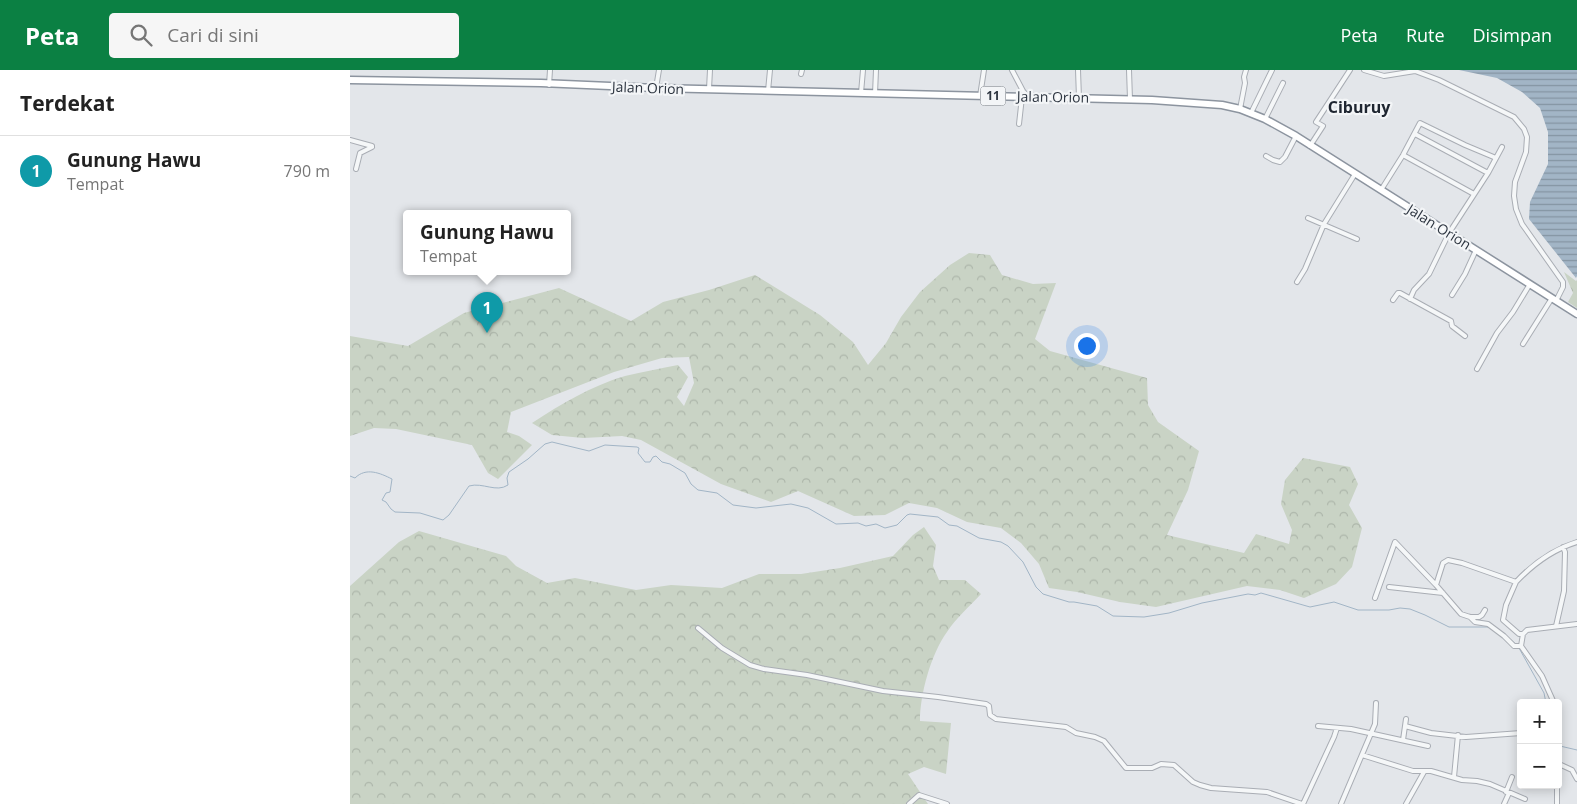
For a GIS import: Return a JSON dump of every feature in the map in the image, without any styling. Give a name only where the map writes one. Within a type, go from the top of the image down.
[{"type":"highway","name":"Jalan Orion","points":[[350,80],[541,83],[549,85],[875,94],[1130,99],[1222,105],[1251,113],[1296,136],[1577,314]]},
{"type":"street","points":[[549,85],[550,70]]},
{"type":"street","points":[[656,88],[659,70]]},
{"type":"street","points":[[709,89],[710,70]]},
{"type":"street","points":[[768,91],[770,70]]},
{"type":"street","points":[[861,93],[863,70]]},
{"type":"street","points":[[875,94],[876,70]]},
{"type":"street","points":[[980,96],[984,70]]},
{"type":"street","points":[[1012,70],[1025,97],[1019,124]]},
{"type":"street","points":[[1078,70],[1079,98]]},
{"type":"street","points":[[1129,70],[1130,99]]},
{"type":"street","points":[[1240,109],[1246,70]]},
{"type":"street","points":[[1251,113],[1272,70]]},
{"type":"street","points":[[1310,146],[1323,126],[1316,122],[1350,70]]},
{"type":"street","points":[[1364,70],[1384,76],[1415,71],[1439,80],[1514,117],[1524,129],[1527,137],[1526,152],[1515,182],[1514,196],[1516,209],[1522,224],[1564,282],[1563,287],[1523,344]]},
{"type":"street","points":[[1264,119],[1283,83]]},
{"type":"street","points":[[1381,190],[1421,123],[1496,158]]},
{"type":"street","points":[[1415,134],[1488,173]]},
{"type":"street","points":[[1266,156],[1280,162],[1296,136]]},
{"type":"street","points":[[350,140],[372,147],[360,154],[356,169]]},
{"type":"street","points":[[1410,299],[1414,290],[1429,274],[1449,233],[1488,173],[1502,147]]},
{"type":"street","points":[[1403,155],[1474,194]]},
{"type":"street","points":[[1297,282],[1305,269],[1324,224],[1355,174]]},
{"type":"street","points":[[1308,218],[1357,239]]},
{"type":"street","points":[[1452,295],[1465,274],[1476,250]]},
{"type":"street","points":[[1477,369],[1497,333],[1513,312],[1530,284]]},
{"type":"street","points":[[1394,300],[1398,293],[1410,299],[1451,322],[1452,326],[1465,336]]},
{"type":"street","points":[[1375,598],[1393,542],[1436,585],[1460,614],[1470,617],[1482,616],[1485,610]]},
{"type":"street","points":[[1523,634],[1519,634],[1503,620],[1508,599],[1516,582],[1544,558],[1563,547],[1577,542]]},
{"type":"street","points":[[1556,626],[1564,591],[1565,552],[1563,547]]},
{"type":"street","points":[[1436,585],[1443,563],[1448,560],[1516,582]]},
{"type":"street","points":[[1389,587],[1442,594]]},
{"type":"street","points":[[1470,617],[1475,622],[1488,624],[1514,646],[1521,646]]},
{"type":"street","points":[[1553,699],[1547,684],[1532,659],[1521,646],[1523,634],[1527,630],[1577,624]]},
{"type":"street","points":[[698,628],[722,648],[750,665],[764,670],[807,675],[883,691],[986,704],[989,706],[990,715],[996,718],[1068,727],[1076,733],[1095,737],[1107,744],[1122,766],[1126,768],[1152,768],[1161,764],[1173,765],[1200,785],[1211,788],[1267,792],[1302,804],[1337,728]]},
{"type":"street","points":[[1341,804],[1375,724],[1376,703]]},
{"type":"street","points":[[1403,740],[1406,719]]},
{"type":"street","points":[[1318,726],[1371,734],[1428,746]]},
{"type":"street","points":[[1405,726],[1431,733],[1466,737],[1517,733]]},
{"type":"street","points":[[1454,778],[1458,735]]},
{"type":"street","points":[[1362,755],[1413,771],[1431,771],[1454,778],[1484,782],[1525,800]]},
{"type":"street","points":[[1562,765],[1572,770],[1577,778]]},
{"type":"street","points":[[1406,804],[1424,772]]},
{"type":"street","points":[[1504,804],[1512,777]]},
{"type":"street","points":[[1557,804],[1558,789]]},
{"type":"street","points":[[909,804],[919,795],[947,804]]},
{"type":"green space","points":[[969,253],[990,255],[1002,275],[1033,284],[1056,283],[1035,339],[1050,351],[1147,378],[1148,405],[1158,422],[1199,451],[1188,490],[1167,535],[1244,553],[1256,534],[1289,544],[1292,530],[1281,504],[1285,480],[1303,458],[1350,467],[1358,484],[1349,505],[1362,528],[1352,567],[1336,584],[1304,598],[1280,590],[1247,586],[1156,607],[1120,602],[1049,588],[1039,564],[1021,543],[1001,528],[967,522],[937,508],[909,503],[885,515],[854,516],[798,491],[771,502],[721,484],[641,440],[622,436],[583,438],[552,435],[532,423],[565,402],[600,385],[625,376],[678,365],[688,377],[677,397],[684,406],[694,383],[689,357],[662,358],[614,372],[511,412],[507,432],[519,436],[532,445],[498,479],[488,473],[472,445],[396,429],[374,428],[350,436],[350,336],[408,346],[464,313],[559,288],[631,321],[663,302],[755,275],[820,315],[853,342],[868,365],[886,343],[901,317],[920,292],[950,265]]},
{"type":"green space","points":[[1564,272],[1577,280],[1577,308],[1568,302],[1573,293]]},
{"type":"green space","points":[[924,527],[936,545],[933,566],[939,580],[965,580],[981,594],[955,622],[941,641],[931,663],[924,687],[920,721],[951,723],[946,774],[924,767],[908,774],[928,804],[350,804],[350,586],[399,542],[419,531],[506,556],[516,566],[547,583],[575,578],[636,590],[671,585],[722,588],[759,574],[801,574],[840,568],[893,556],[913,535]]},
{"type":"water","points":[[1459,70],[1577,70],[1576,278],[1529,219],[1530,202],[1548,164],[1548,132],[1540,108],[1522,92],[1497,78]]},
{"type":"waterway","points":[[350,476],[355,478],[364,473],[373,472],[392,479],[390,492],[386,493],[382,500],[391,509],[395,512],[420,513],[443,520],[449,515],[469,486],[479,485],[499,488],[508,485],[507,478],[509,472],[545,444],[552,442],[589,451],[605,445],[637,447],[639,448],[638,453],[645,462],[650,462],[656,456],[662,462],[670,464],[685,473],[691,484],[698,490],[717,493],[733,505],[756,508],[791,504],[808,508],[836,524],[858,523],[866,526],[876,524],[885,528],[897,525],[910,514],[938,517],[949,525],[957,526],[979,538],[1001,542],[1008,546],[1023,562],[1036,587],[1043,594],[1069,602],[1097,606],[1113,616],[1144,617],[1169,613],[1202,603],[1261,593],[1310,607],[1334,602],[1358,610],[1410,609],[1449,627],[1488,627]]},
{"type":"waterway","points":[[1497,628],[1517,645]]},
{"type":"waterway","points":[[1519,648],[1544,693],[1545,699]]},
{"type":"waterway","points":[[1562,746],[1577,750]]},
{"type":"place","name":"Gunung Hawu","points":[[487,333]]},
{"type":"district","name":"Ciburuy","points":[[1359,107]]}]
